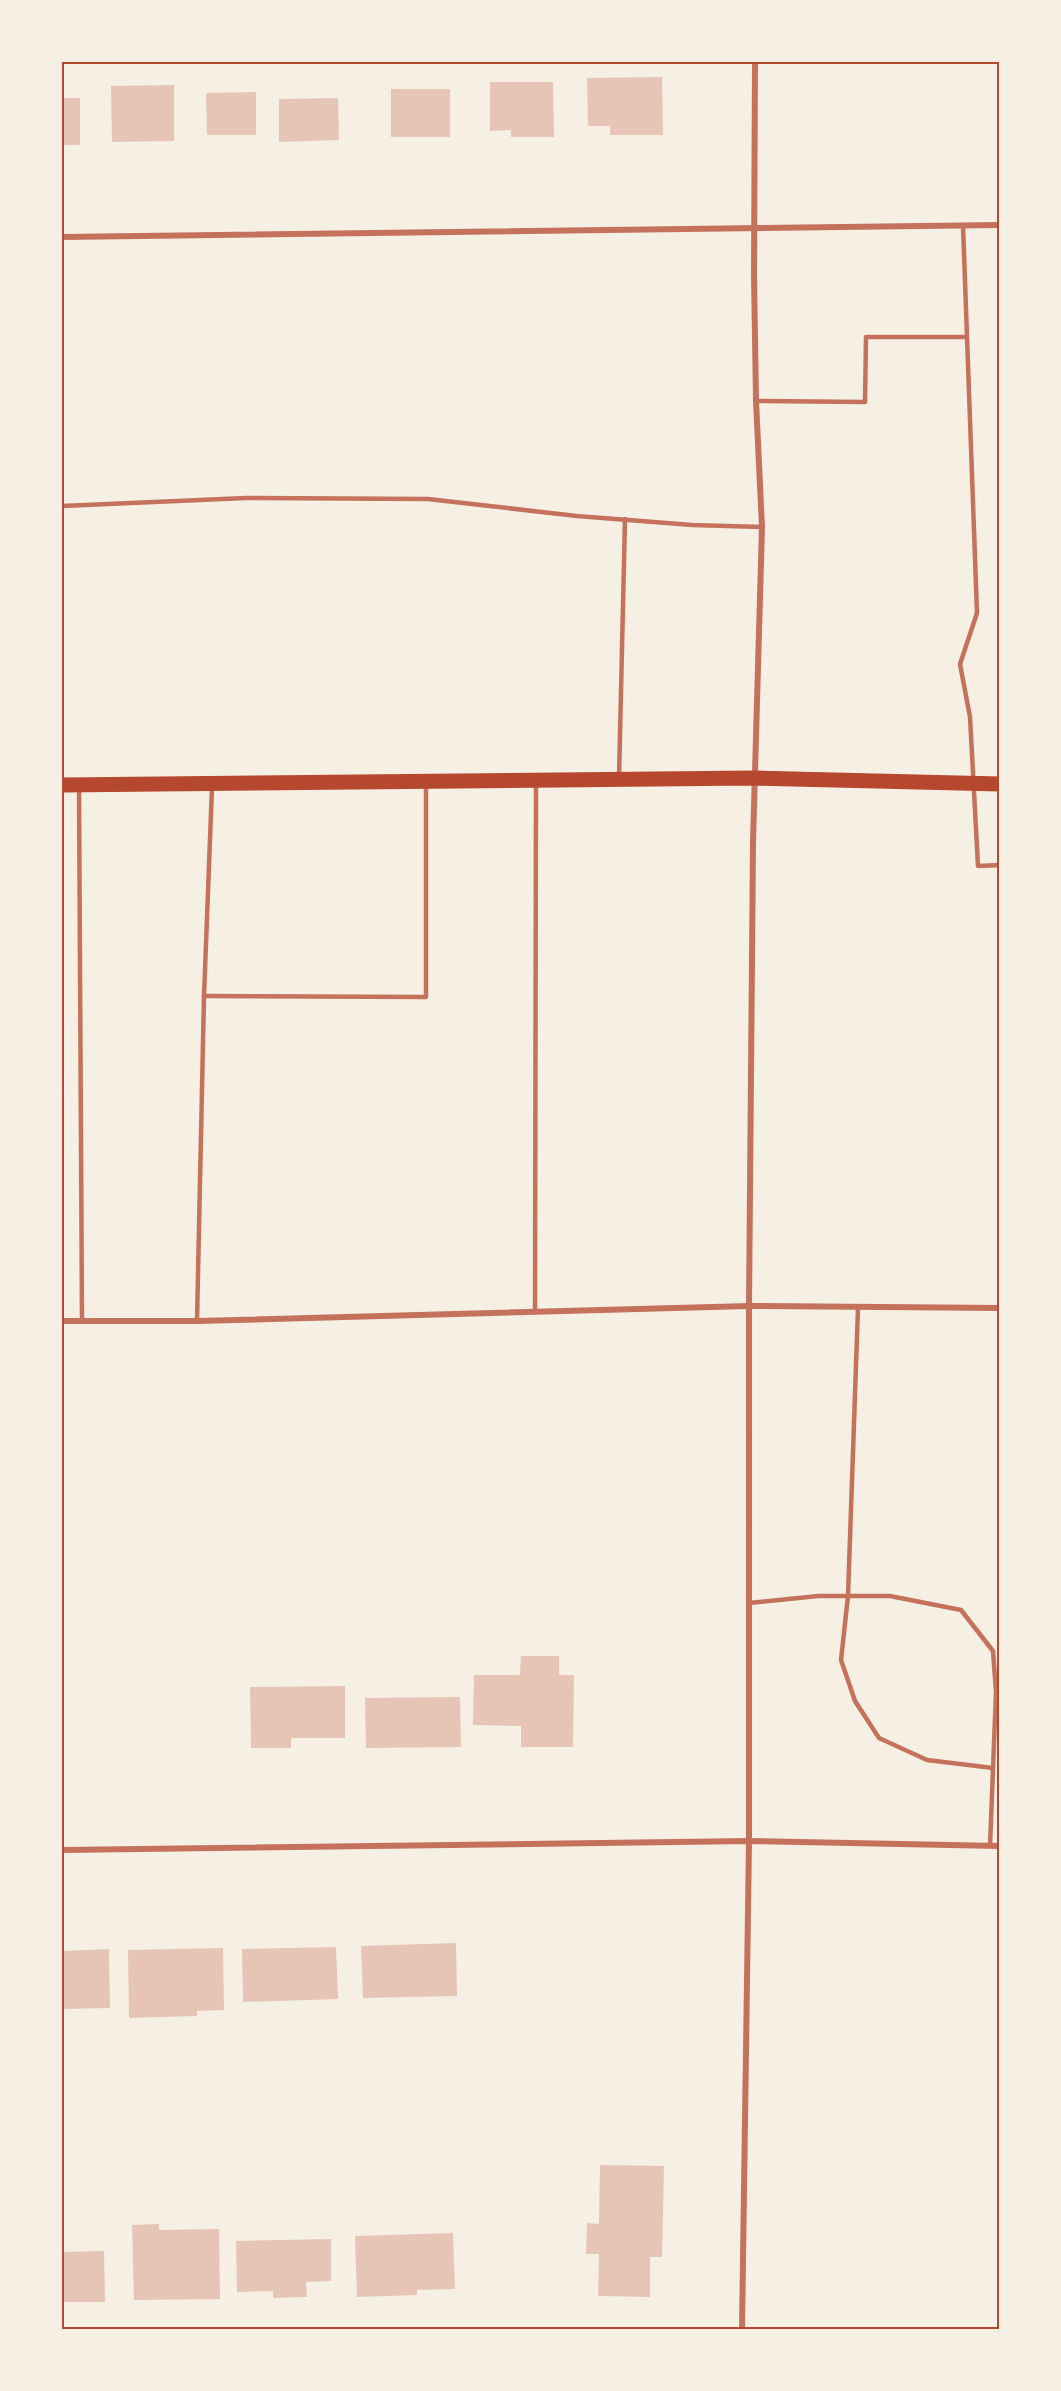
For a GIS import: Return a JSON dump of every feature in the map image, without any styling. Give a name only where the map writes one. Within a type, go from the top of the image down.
[{"type":"main road","points":[[62,785],[753,778],[999,784]]},
{"type":"street","points":[[742,2330],[749,1841],[749,1306],[753,778],[762,527],[756,401],[753,229],[755,62]]},
{"type":"street","points":[[62,237],[999,225]]},
{"type":"street","points":[[62,1321],[196,1321],[749,1306],[999,1308]]},
{"type":"street","points":[[62,1850],[749,1841],[999,1846]]},
{"type":"lane","points":[[963,226],[977,613],[968,633],[960,664],[970,717],[978,866],[999,865]]},
{"type":"lane","points":[[756,401],[865,402],[866,337],[966,337]]},
{"type":"lane","points":[[62,506],[246,498],[428,499],[692,525],[762,527]]},
{"type":"lane","points":[[619,779],[625,519]]},
{"type":"lane","points":[[535,1312],[536,780]]},
{"type":"lane","points":[[204,996],[426,997],[426,782]]},
{"type":"lane","points":[[79,784],[82,1321]]},
{"type":"lane","points":[[196,1321],[212,784]]},
{"type":"lane","points":[[858,1308],[848,1596],[841,1660],[855,1701],[879,1738],[927,1760],[993,1768]]},
{"type":"lane","points":[[749,1603],[818,1596],[890,1596],[961,1610],[993,1651],[996,1692],[990,1846]]},
{"type":"building","points":[[662,77],[663,135],[610,135],[610,126],[588,126],[587,78]]},
{"type":"building","points":[[490,82],[553,82],[554,137],[511,137],[511,130],[490,131]]},
{"type":"building","points":[[174,85],[174,141],[112,142],[111,86]]},
{"type":"building","points":[[391,89],[450,89],[450,137],[391,137]]},
{"type":"building","points":[[256,92],[256,135],[207,135],[206,93]]},
{"type":"building","points":[[62,98],[80,98],[80,145],[62,145]]},
{"type":"building","points":[[338,98],[339,140],[279,142],[279,99]]},
{"type":"building","points":[[521,1656],[559,1656],[559,1675],[574,1675],[573,1747],[521,1747],[521,1726],[473,1725],[474,1675],[520,1675]]},
{"type":"building","points":[[345,1686],[345,1738],[291,1738],[291,1748],[251,1748],[250,1687]]},
{"type":"building","points":[[460,1697],[461,1747],[366,1748],[365,1698]]},
{"type":"building","points":[[456,1943],[457,1996],[363,1998],[361,1946]]},
{"type":"building","points":[[336,1947],[338,1999],[243,2002],[242,1949]]},
{"type":"building","points":[[223,1948],[224,2010],[197,2011],[197,2016],[129,2018],[128,1950]]},
{"type":"building","points":[[109,1949],[110,2008],[62,2009],[62,1951]]},
{"type":"building","points":[[600,2165],[664,2166],[662,2257],[650,2257],[650,2297],[598,2296],[599,2254],[586,2254],[587,2223],[599,2224]]},
{"type":"building","points":[[159,2224],[159,2230],[219,2229],[220,2299],[134,2300],[132,2225]]},
{"type":"building","points":[[453,2233],[455,2289],[417,2290],[417,2295],[357,2297],[355,2236]]},
{"type":"building","points":[[331,2239],[331,2281],[306,2282],[307,2297],[273,2298],[273,2291],[237,2292],[236,2241]]},
{"type":"building","points":[[104,2251],[105,2302],[62,2302],[62,2252]]}]
